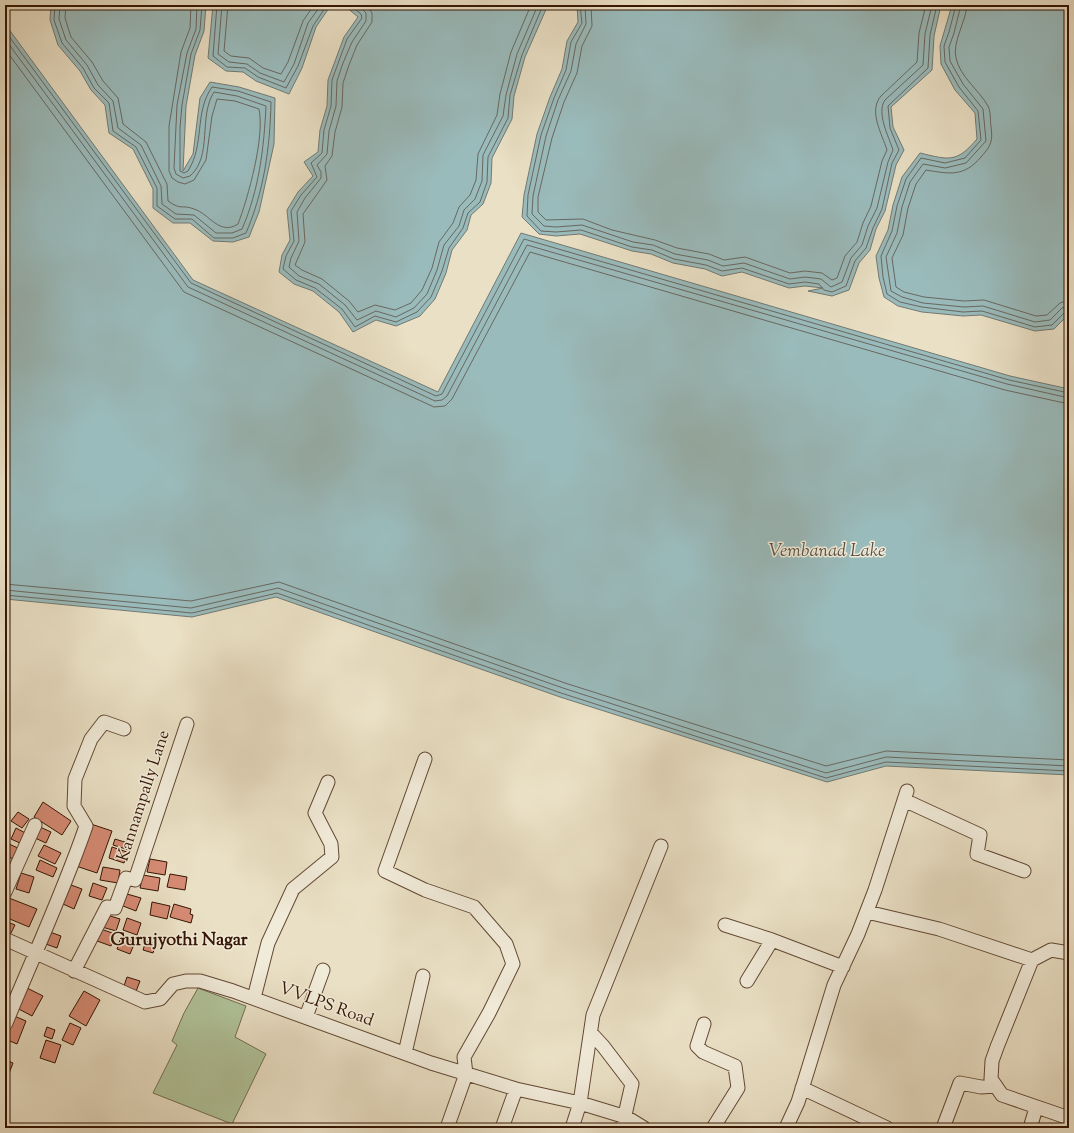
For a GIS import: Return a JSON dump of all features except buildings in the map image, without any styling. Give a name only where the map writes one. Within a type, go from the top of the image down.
[{"type":"street","points":[[6,1023],[34,953],[69,874],[86,826],[74,806],[75,779],[91,739],[104,722],[124,728]]},
{"type":"street","name":"Kannampally Lane","points":[[74,970],[107,907],[115,908],[126,878],[135,880],[187,724]]},
{"type":"street","points":[[425,759],[385,871],[426,890],[474,907],[506,944],[513,964],[489,1013],[464,1057],[466,1074],[447,1128]]},
{"type":"street","points":[[254,998],[268,943],[294,889],[332,857],[331,844],[315,813],[328,782]]},
{"type":"street","points":[[786,1128],[802,1088],[834,985],[867,912],[906,795],[980,835],[977,854],[1024,871]]},
{"type":"street","points":[[5,892],[35,825]]},
{"type":"street","points":[[572,1128],[580,1104],[594,1015],[661,846]]},
{"type":"street","points":[[867,912],[940,929],[1032,960]]},
{"type":"street","points":[[725,925],[772,940],[842,967]]},
{"type":"street","name":"VVLPS Road","points":[[5,939],[145,1002],[160,999],[173,984],[186,981],[200,981],[254,998],[466,1074],[516,1089],[580,1104],[624,1122],[644,1128]]},
{"type":"street","points":[[747,981],[772,940]]},
{"type":"street","points":[[1069,953],[1050,950],[1032,960],[992,1061],[991,1079],[1002,1095],[1036,1108],[1069,1118]]},
{"type":"street","points":[[306,1017],[323,970]]},
{"type":"street","points":[[405,1053],[423,976]]},
{"type":"street","points":[[704,1024],[697,1046],[703,1052],[735,1066],[738,1088],[713,1128]]},
{"type":"street","points":[[591,1033],[603,1046],[632,1084],[624,1122]]},
{"type":"street","points":[[943,1128],[960,1082],[981,1087],[996,1086]]},
{"type":"street","points":[[802,1088],[887,1128]]},
{"type":"street","points":[[502,1128],[516,1089]]},
{"type":"street","points":[[1030,1128],[1036,1108]]},
{"type":"green space","points":[[198,988],[246,1006],[235,1037],[266,1054],[232,1124],[153,1093],[177,1045],[172,1041],[184,1013]]},
{"type":"water","points":[[51,5],[206,5],[204,31],[195,55],[186,106],[183,171],[193,154],[200,98],[210,82],[239,87],[275,98],[274,144],[259,212],[249,237],[233,242],[213,241],[190,223],[173,223],[153,208],[153,189],[133,149],[109,133],[105,105],[91,90],[80,71],[58,45],[50,20]]},
{"type":"water","points":[[213,5],[331,5],[316,27],[302,68],[289,94],[256,81],[243,72],[226,71],[208,58]]},
{"type":"water","points":[[548,5],[525,57],[514,96],[512,119],[492,158],[491,183],[483,204],[471,215],[467,230],[452,250],[446,273],[435,299],[420,316],[396,326],[376,320],[353,332],[339,312],[313,291],[294,284],[279,272],[282,255],[290,240],[287,210],[298,192],[313,176],[304,162],[318,152],[320,130],[327,106],[328,80],[344,37],[358,17],[345,6]]},
{"type":"water","points":[[577,5],[941,5],[934,36],[932,70],[891,107],[893,127],[904,150],[896,165],[885,211],[876,229],[870,250],[859,263],[849,290],[832,296],[808,291],[823,288],[805,286],[789,288],[742,272],[722,276],[705,269],[673,263],[651,254],[632,251],[580,234],[556,236],[539,234],[522,217],[524,195],[537,134],[562,69],[567,41],[578,22]]},
{"type":"water","points":[[952,5],[1069,5],[1069,314],[1054,329],[1035,331],[981,315],[963,316],[922,312],[898,306],[884,297],[879,278],[876,256],[888,230],[893,205],[902,177],[920,153],[952,158],[964,152],[977,139],[975,113],[955,90],[941,64],[940,46]]},
{"type":"water","name":"Vembanad Lake","points":[[5,24],[193,280],[438,392],[521,233],[1010,376],[1069,389],[1069,775],[886,766],[827,782],[560,697],[276,597],[192,617],[5,599]]},
{"type":"district","name":"Gurujyothi Nagar","points":[[179,941]]}]
